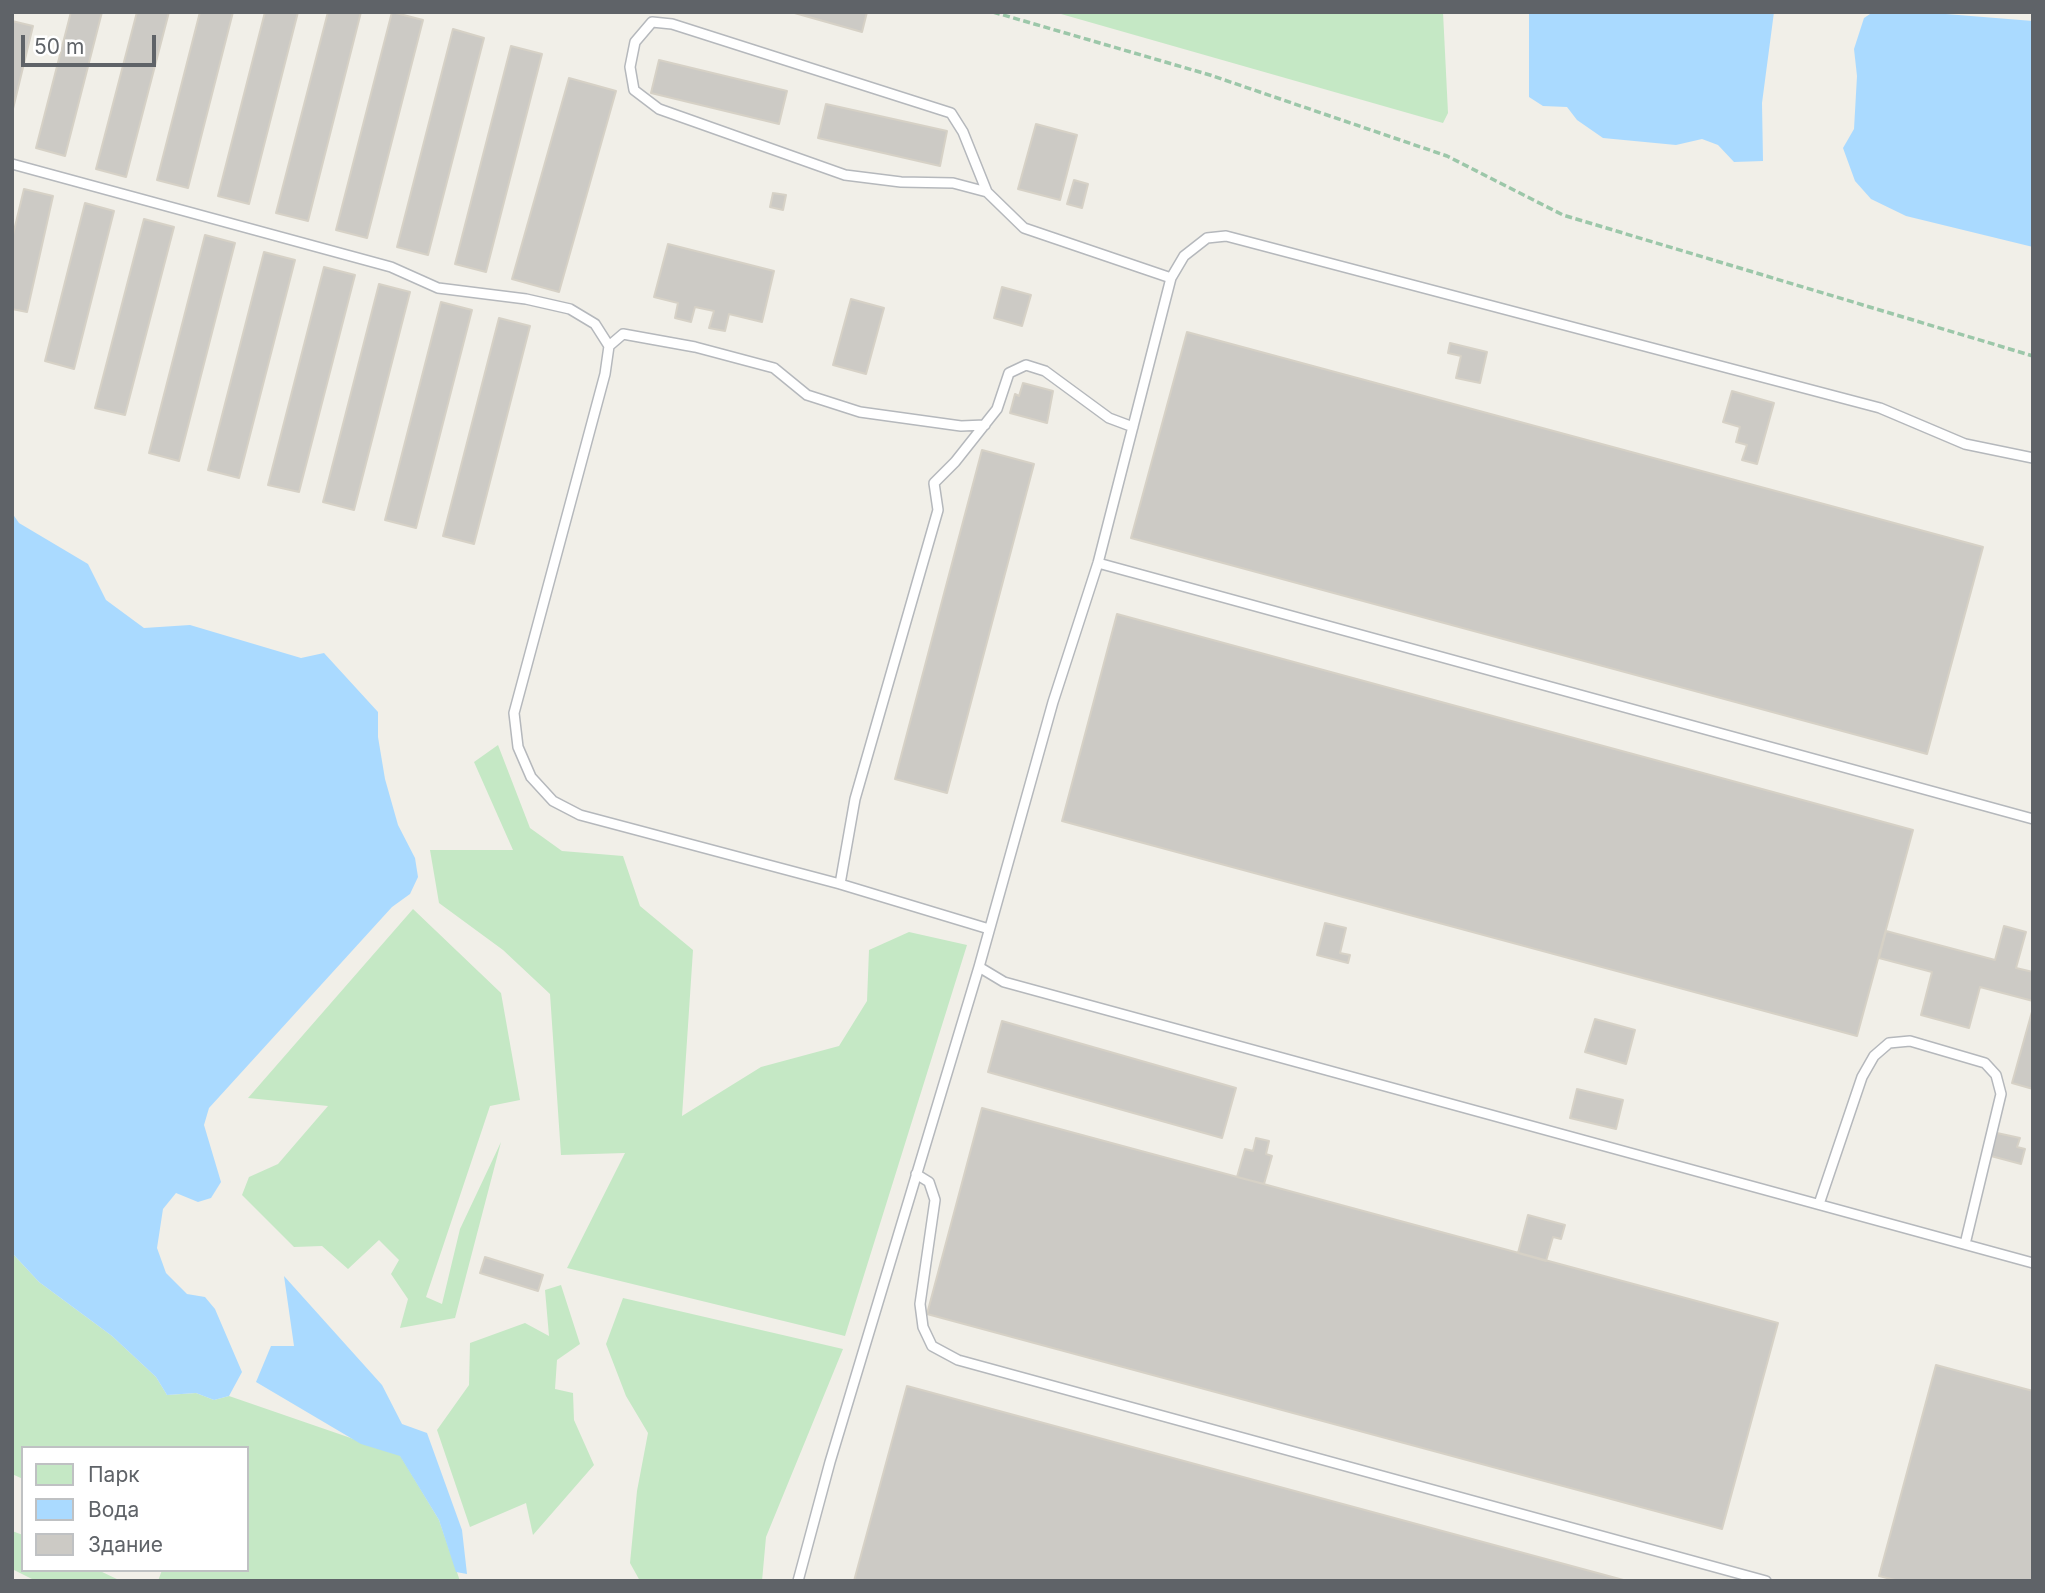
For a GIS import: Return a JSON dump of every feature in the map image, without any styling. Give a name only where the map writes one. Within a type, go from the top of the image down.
[{"type":"lane","points":[[987,192],[953,183],[845,175],[659,109],[634,90],[630,67],[635,42],[652,22],[672,24],[951,113],[963,132],[987,192],[1024,228],[1171,278]]},
{"type":"lane","points":[[12,164],[391,267],[438,288],[526,299],[570,309],[595,324],[609,346],[605,374],[514,713],[518,747],[531,777],[553,801],[580,815],[840,884],[989,929]]},
{"type":"lane","points":[[798,1581],[830,1462],[979,967],[1053,702],[1098,563],[1171,278],[1184,256],[1207,238],[1226,236],[1880,408],[1965,444],[2033,458]]},
{"type":"lane","points":[[609,346],[623,334],[695,347],[774,368],[807,395],[860,412],[961,426],[985,425]]},
{"type":"lane","points":[[840,884],[855,799],[938,510],[934,483],[997,409],[1009,373],[1026,365],[1045,371],[1108,418],[1133,427]]},
{"type":"lane","points":[[1098,563],[2033,819]]},
{"type":"lane","points":[[979,967],[1004,982],[2033,1263]]},
{"type":"lane","points":[[1819,1204],[1862,1077],[1874,1056],[1889,1044],[1910,1041],[1985,1063],[1996,1075],[2001,1094],[1965,1244]]},
{"type":"lane","points":[[916,1174],[929,1182],[935,1200],[920,1304],[923,1327],[932,1346],[958,1360],[1766,1581]]},
{"type":"path","points":[[993,12],[1210,75],[1447,156],[1563,215],[2033,356]]},
{"type":"green space","points":[[1054,12],[1443,12],[1448,113],[1443,123]]},
{"type":"green space","points":[[498,745],[530,828],[562,851],[623,856],[640,906],[693,950],[682,1116],[761,1067],[839,1046],[867,1001],[869,950],[909,932],[967,945],[845,1336],[567,1268],[625,1153],[561,1155],[550,994],[503,950],[439,903],[430,850],[513,850],[474,762]]},
{"type":"green space","points":[[413,909],[501,993],[520,1100],[490,1106],[426,1297],[442,1304],[460,1229],[501,1142],[455,1318],[400,1328],[408,1299],[391,1274],[399,1260],[379,1240],[348,1269],[322,1246],[294,1247],[242,1195],[249,1177],[278,1164],[328,1106],[248,1098]]},
{"type":"green space","points":[[12,1253],[39,1282],[112,1336],[156,1377],[167,1395],[196,1393],[214,1400],[229,1396],[400,1455],[439,1520],[460,1581],[158,1581],[161,1572],[248,1572],[248,1446],[21,1446],[21,1478],[12,1474]]},
{"type":"green space","points":[[561,1285],[580,1344],[557,1360],[555,1389],[573,1393],[574,1420],[594,1465],[533,1535],[526,1503],[470,1527],[437,1430],[469,1385],[470,1343],[525,1323],[549,1336],[545,1290]]},
{"type":"green space","points":[[623,1298],[843,1349],[766,1537],[762,1581],[640,1581],[630,1563],[637,1491],[648,1433],[626,1396],[606,1344]]},
{"type":"green space","points":[[12,1531],[21,1534],[21,1572],[102,1572],[121,1581],[36,1581],[12,1569]]},
{"type":"water","points":[[1529,12],[1774,12],[1762,103],[1763,161],[1734,162],[1718,145],[1702,139],[1676,145],[1603,138],[1577,120],[1567,107],[1543,106],[1529,97]]},
{"type":"water","points":[[1873,12],[1921,12],[2033,21],[2033,247],[1906,216],[1871,199],[1855,181],[1843,148],[1854,129],[1857,76],[1854,49],[1864,18]]},
{"type":"water","points":[[12,513],[19,523],[88,564],[106,600],[144,628],[190,625],[301,658],[324,653],[378,712],[378,737],[385,779],[398,825],[415,858],[418,877],[410,894],[392,907],[209,1108],[204,1125],[221,1182],[211,1198],[198,1202],[176,1193],[163,1209],[157,1248],[166,1273],[187,1294],[205,1297],[215,1309],[242,1372],[229,1396],[214,1400],[196,1393],[167,1395],[156,1377],[112,1336],[39,1282],[12,1253]]},
{"type":"water","points":[[284,1276],[382,1385],[402,1424],[427,1433],[462,1530],[467,1574],[456,1572],[439,1520],[400,1456],[361,1444],[256,1382],[271,1346],[294,1346]]},
{"type":"building","points":[[71,12],[102,12],[65,156],[36,148]]},
{"type":"building","points":[[137,12],[169,12],[126,177],[96,169]]},
{"type":"building","points":[[200,12],[233,12],[188,188],[157,180]]},
{"type":"building","points":[[265,12],[298,12],[249,204],[218,196]]},
{"type":"building","points":[[328,12],[361,12],[308,221],[276,213]]},
{"type":"building","points":[[392,12],[423,20],[367,238],[336,230]]},
{"type":"building","points":[[791,12],[867,12],[862,32]]},
{"type":"building","points":[[12,21],[33,26],[12,113]]},
{"type":"building","points":[[453,29],[484,38],[428,255],[397,247]]},
{"type":"building","points":[[511,46],[542,54],[486,272],[455,264]]},
{"type":"building","points":[[659,60],[787,91],[779,124],[651,93]]},
{"type":"building","points":[[569,78],[616,91],[559,292],[512,279]]},
{"type":"building","points":[[826,104],[947,131],[940,166],[818,138]]},
{"type":"building","points":[[1036,124],[1077,135],[1060,200],[1018,189]]},
{"type":"building","points":[[1074,180],[1088,184],[1082,208],[1067,204]]},
{"type":"building","points":[[24,189],[53,196],[27,312],[12,309],[12,239]]},
{"type":"building","points":[[773,193],[786,195],[783,210],[770,207]]},
{"type":"building","points":[[85,203],[114,211],[74,369],[45,361]]},
{"type":"building","points":[[144,219],[174,227],[125,415],[95,408]]},
{"type":"building","points":[[205,235],[235,243],[179,461],[149,453]]},
{"type":"building","points":[[668,244],[774,271],[762,322],[729,314],[725,331],[709,328],[714,311],[695,307],[691,322],[675,318],[678,303],[654,297]]},
{"type":"building","points":[[264,252],[295,260],[239,478],[208,470]]},
{"type":"building","points":[[324,267],[355,275],[299,492],[268,485]]},
{"type":"building","points":[[379,284],[410,292],[354,510],[323,502]]},
{"type":"building","points":[[1002,287],[1031,295],[1022,326],[994,318]]},
{"type":"building","points":[[851,299],[884,308],[866,374],[833,365]]},
{"type":"building","points":[[441,302],[472,310],[416,528],[385,520]]},
{"type":"building","points":[[499,318],[530,326],[474,544],[443,536]]},
{"type":"building","points":[[1187,332],[1983,547],[1927,754],[1131,538]]},
{"type":"building","points":[[1450,343],[1487,352],[1480,383],[1456,378],[1461,356],[1448,353]]},
{"type":"building","points":[[1023,383],[1053,391],[1047,423],[1010,413],[1015,394],[1019,396]]},
{"type":"building","points":[[1732,391],[1774,403],[1757,464],[1742,460],[1747,445],[1736,442],[1740,427],[1723,422]]},
{"type":"building","points":[[982,450],[1034,464],[947,793],[895,779]]},
{"type":"building","points":[[1117,614],[1913,830],[1857,1036],[1062,821]]},
{"type":"building","points":[[1325,923],[1346,928],[1340,953],[1350,955],[1348,963],[1317,955]]},
{"type":"building","points":[[2004,926],[2026,932],[2016,968],[2033,972],[2033,1001],[1980,987],[1969,1028],[1921,1015],[1932,972],[1879,958],[1886,931],[1995,960]]},
{"type":"building","points":[[2033,1008],[2033,1089],[2012,1083]]},
{"type":"building","points":[[1595,1019],[1635,1030],[1626,1064],[1585,1052]]},
{"type":"building","points":[[1002,1021],[1236,1088],[1222,1138],[988,1072]]},
{"type":"building","points":[[1577,1089],[1623,1100],[1616,1129],[1570,1118]]},
{"type":"building","points":[[982,1108],[1778,1323],[1722,1529],[927,1314]]},
{"type":"building","points":[[1997,1133],[2020,1138],[2017,1147],[2025,1149],[2021,1164],[1991,1156]]},
{"type":"building","points":[[1256,1138],[1269,1141],[1266,1154],[1272,1156],[1264,1184],[1237,1177],[1245,1149],[1253,1151]]},
{"type":"building","points":[[1528,1215],[1565,1225],[1561,1239],[1553,1237],[1546,1261],[1518,1253]]},
{"type":"building","points":[[485,1257],[543,1275],[538,1291],[480,1273]]},
{"type":"building","points":[[1936,1365],[2033,1391],[2033,1581],[1899,1581],[1879,1576]]},
{"type":"building","points":[[907,1386],[1627,1581],[854,1581]]}]
